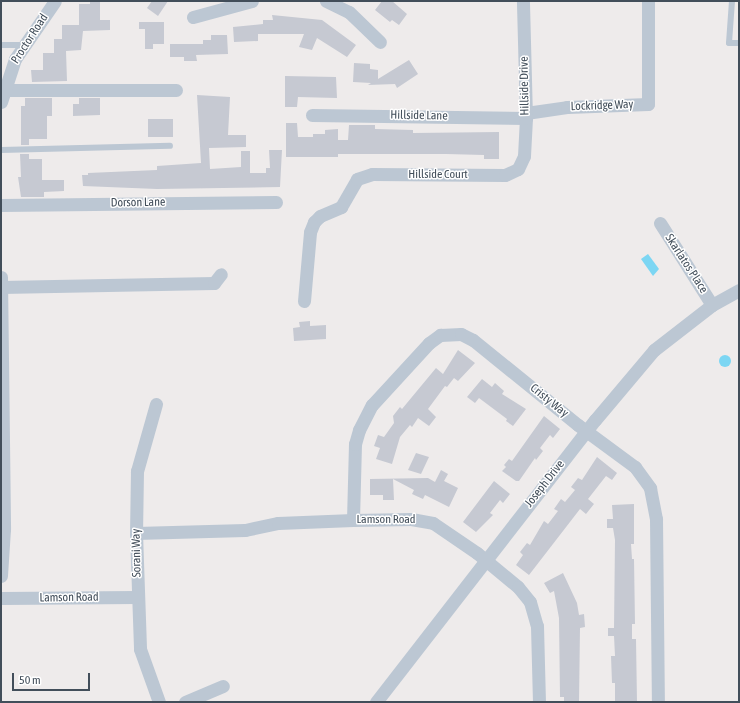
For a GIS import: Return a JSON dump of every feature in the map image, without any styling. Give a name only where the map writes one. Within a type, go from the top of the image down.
[{"type":"street","name":"Proctor Road","points":[[3,88],[24,45],[56,1]]},
{"type":"street","points":[[193,17],[252,1]]},
{"type":"street","points":[[326,1],[349,12],[380,42]]},
{"type":"street","name":"Hillside Drive","points":[[518,169],[524,156],[526,115],[524,1]]},
{"type":"street","name":"Lockridge Way","points":[[526,115],[567,107],[648,104],[648,1]]},
{"type":"street","points":[[3,88],[176,90]]},
{"type":"street","name":"Hillside Lane","points":[[312,115],[526,115]]},
{"type":"street","name":"Hillside Court","points":[[304,301],[310,232],[314,222],[320,216],[341,208],[358,179],[372,174],[505,175],[518,169]]},
{"type":"street","name":"Dorson Lane","points":[[1,204],[276,202]]},
{"type":"street","name":"Skarlatos Place","points":[[660,223],[712,305]]},
{"type":"street","points":[[1,286],[214,283],[221,274]]},
{"type":"street","points":[[1,277],[1,574]]},
{"type":"street","name":"Joseph Drive","points":[[376,702],[586,431],[654,350],[712,305],[739,290]]},
{"type":"street","name":"Cristy Way","points":[[353,520],[353,458],[359,430],[372,405],[429,343],[440,335],[461,334],[473,340],[586,431],[635,467],[646,480],[653,497],[658,702]]},
{"type":"street","name":"Sorani Way","points":[[156,404],[137,471],[136,533],[137,597],[140,649],[159,702]]},
{"type":"street","name":"Lamson Road","points":[[136,533],[244,530],[278,523],[353,520],[411,519],[432,523],[459,539],[485,560],[522,592],[533,608],[538,633],[539,702]]},
{"type":"street","name":"Lamson Road","points":[[1,598],[137,597]]},
{"type":"street","points":[[185,702],[223,686]]},
{"type":"lane","points":[[732,1],[729,43],[739,43]]},
{"type":"lane","points":[[1,45],[24,45]]},
{"type":"lane","points":[[1,150],[170,146]]},
{"type":"water","points":[[648,254],[659,269],[653,276],[641,259]]},
{"type":"water","points":[[723,355],[727,355],[731,361],[727,367],[723,367],[719,363],[719,359]]},
{"type":"building","points":[[90,1],[100,1],[100,20],[110,20],[110,30],[83,31],[81,50],[66,51],[67,81],[32,82],[31,70],[43,70],[43,53],[54,53],[54,39],[62,39],[62,25],[79,25],[79,4],[90,4]]},
{"type":"building","points":[[152,1],[168,1],[158,16],[147,8]]},
{"type":"building","points":[[382,1],[392,1],[407,14],[399,25],[392,20],[390,22],[375,10]]},
{"type":"building","points":[[272,15],[322,20],[356,45],[347,57],[317,38],[312,50],[299,47],[304,34],[258,34],[258,41],[234,42],[233,27],[263,24],[263,20],[273,20]]},
{"type":"building","points":[[139,22],[164,22],[164,44],[153,44],[153,49],[145,49],[145,29],[139,29]]},
{"type":"building","points":[[211,35],[227,35],[228,54],[196,55],[197,61],[184,61],[184,57],[170,57],[170,44],[203,44],[203,40],[211,40]]},
{"type":"building","points":[[409,60],[418,74],[397,88],[395,84],[368,85],[371,83],[353,82],[354,63],[370,64],[370,69],[378,70],[378,79]]},
{"type":"building","points":[[285,76],[336,77],[337,98],[298,97],[297,107],[285,107]]},
{"type":"building","points":[[197,95],[230,97],[228,135],[246,135],[246,147],[209,148],[210,169],[241,167],[241,151],[250,151],[250,173],[266,173],[266,168],[270,168],[269,150],[282,150],[280,187],[157,189],[83,186],[82,175],[88,175],[88,173],[157,170],[157,166],[201,163]]},
{"type":"building","points":[[25,98],[52,98],[52,116],[47,116],[47,139],[29,139],[29,145],[21,145],[21,106],[25,106]]},
{"type":"building","points":[[79,98],[100,98],[100,115],[73,116],[73,104],[79,104]]},
{"type":"building","points":[[148,119],[173,119],[173,137],[148,137]]},
{"type":"building","points":[[286,123],[297,123],[298,137],[313,137],[313,134],[325,134],[325,130],[338,129],[338,140],[348,140],[349,125],[375,125],[375,129],[413,130],[413,133],[499,132],[499,159],[484,159],[484,155],[446,154],[338,154],[338,157],[286,157]]},
{"type":"building","points":[[20,154],[29,154],[29,159],[42,159],[42,180],[64,180],[64,191],[44,192],[44,197],[21,197],[18,177],[21,177]]},
{"type":"building","points":[[310,321],[310,326],[326,325],[326,339],[294,341],[293,328],[300,327],[299,322]]},
{"type":"building","points":[[458,350],[475,363],[458,381],[454,378],[447,387],[445,386],[428,409],[436,417],[429,426],[418,418],[412,427],[410,425],[400,437],[392,464],[376,459],[380,448],[374,446],[378,435],[384,437],[394,423],[393,416],[400,407],[402,409],[436,368],[443,374]]},
{"type":"building","points":[[482,379],[492,387],[495,383],[504,391],[502,394],[526,409],[513,426],[506,421],[507,419],[479,398],[475,403],[467,397]]},
{"type":"building","points":[[544,416],[560,429],[553,438],[550,435],[540,448],[543,451],[536,460],[535,458],[519,481],[516,481],[502,471],[506,467],[504,465],[509,459],[512,461]]},
{"type":"building","points":[[416,453],[429,457],[421,474],[408,470]]},
{"type":"building","points":[[597,457],[617,473],[612,480],[606,476],[588,499],[594,504],[586,514],[580,509],[529,575],[516,565],[523,555],[520,552],[527,543],[530,545],[544,521],[548,524],[558,511],[554,509],[561,499],[565,502],[575,490],[571,487],[578,478],[582,480]]},
{"type":"building","points":[[441,470],[448,474],[444,481],[458,488],[449,507],[425,495],[423,499],[412,494],[414,490],[393,479],[394,500],[383,500],[383,495],[370,495],[370,479],[428,478],[435,482]]},
{"type":"building","points":[[494,481],[510,494],[503,503],[500,500],[490,513],[493,515],[476,532],[463,522]]},
{"type":"building","points":[[634,504],[634,544],[631,544],[632,559],[634,559],[635,624],[632,624],[632,639],[636,639],[637,702],[615,702],[615,683],[612,683],[611,656],[615,656],[614,636],[608,636],[608,628],[614,628],[615,540],[613,528],[607,528],[607,519],[613,519],[612,505]]},
{"type":"building","points":[[563,573],[577,603],[579,615],[584,614],[585,627],[580,628],[579,702],[564,702],[564,697],[560,697],[559,618],[554,591],[550,593],[544,583]]}]
